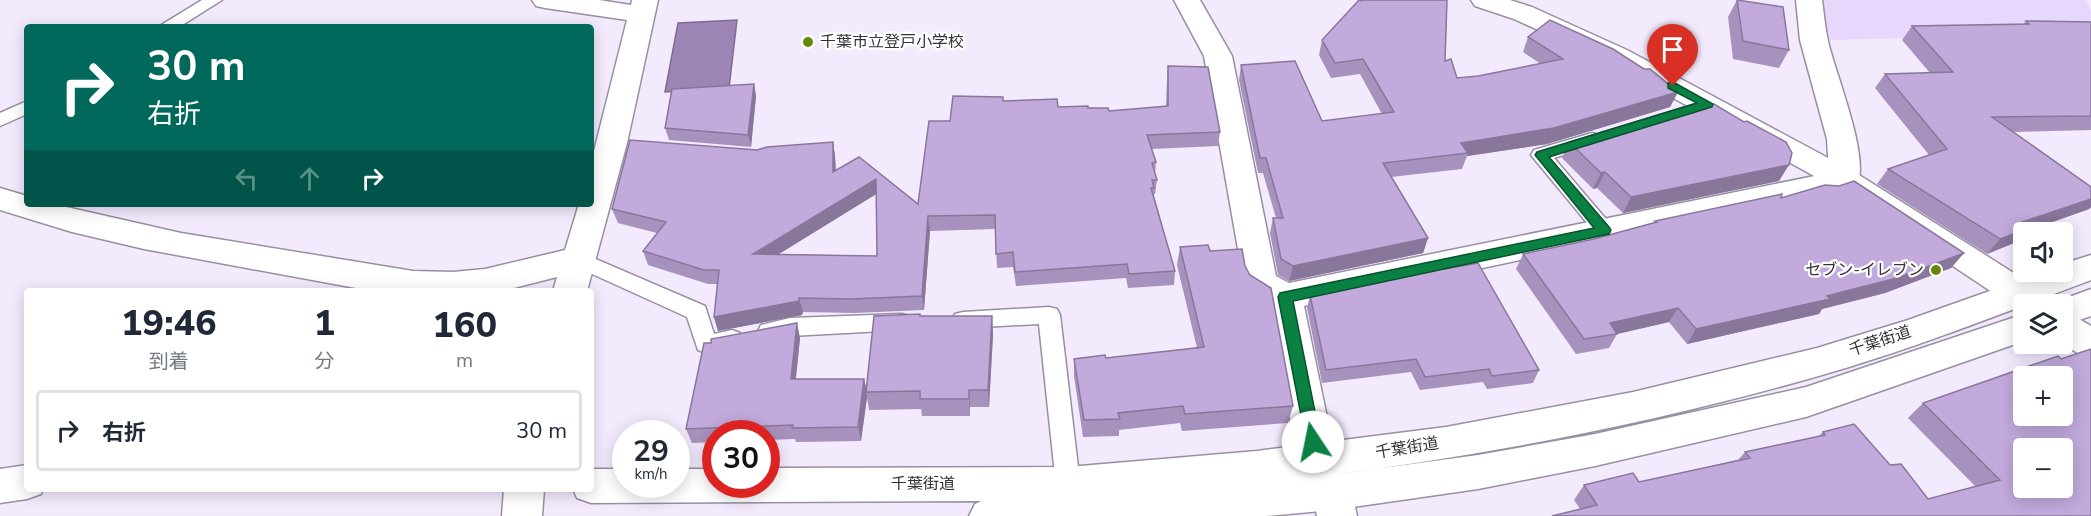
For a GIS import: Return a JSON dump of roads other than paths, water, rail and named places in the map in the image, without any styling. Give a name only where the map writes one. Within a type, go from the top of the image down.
[{"type":"main road","points":[[545,0],[643,7],[623,144],[577,259],[571,288]]},
{"type":"main road","points":[[1187,0],[1218,56],[1261,283],[1285,297],[1845,180]]},
{"type":"main road","points":[[1484,0],[1523,13],[1617,56],[1696,107],[1845,180],[2013,299]]},
{"type":"main road","points":[[1809,0],[1814,40],[1842,140],[1845,180]]},
{"type":"main road","points":[[0,200],[40,213],[177,244],[412,285],[454,285],[494,281],[577,259]]},
{"type":"main road","name":"千葉街道","points":[[2048,294],[2091,267]]},
{"type":"main road","points":[[1285,297],[1329,491]]},
{"type":"main road","points":[[2073,309],[2091,302]]},
{"type":"main road","name":"千葉街道","points":[[990,516],[1148,501],[1329,491],[1478,472],[1583,452],[1784,408],[1925,363],[2013,315]]},
{"type":"main road","points":[[2073,332],[2091,344]]},
{"type":"main road","points":[[0,486],[24,482]]},
{"type":"main road","name":"千葉街道","points":[[594,486],[1068,484],[1148,501]]},
{"type":"main road","points":[[522,516],[524,492]]},
{"type":"lane","points":[[172,24],[214,0]]},
{"type":"lane","points":[[0,120],[24,108]]},
{"type":"lane","points":[[1604,230],[1541,155],[1608,134]]},
{"type":"lane","points":[[577,259],[697,312],[706,344],[790,327],[1049,315],[1068,484]]},
{"type":"place","name":"千葉市立登戸小学校","points":[[808,42]]},
{"type":"place","name":"セブン-イレブン","points":[[1936,270]]}]
